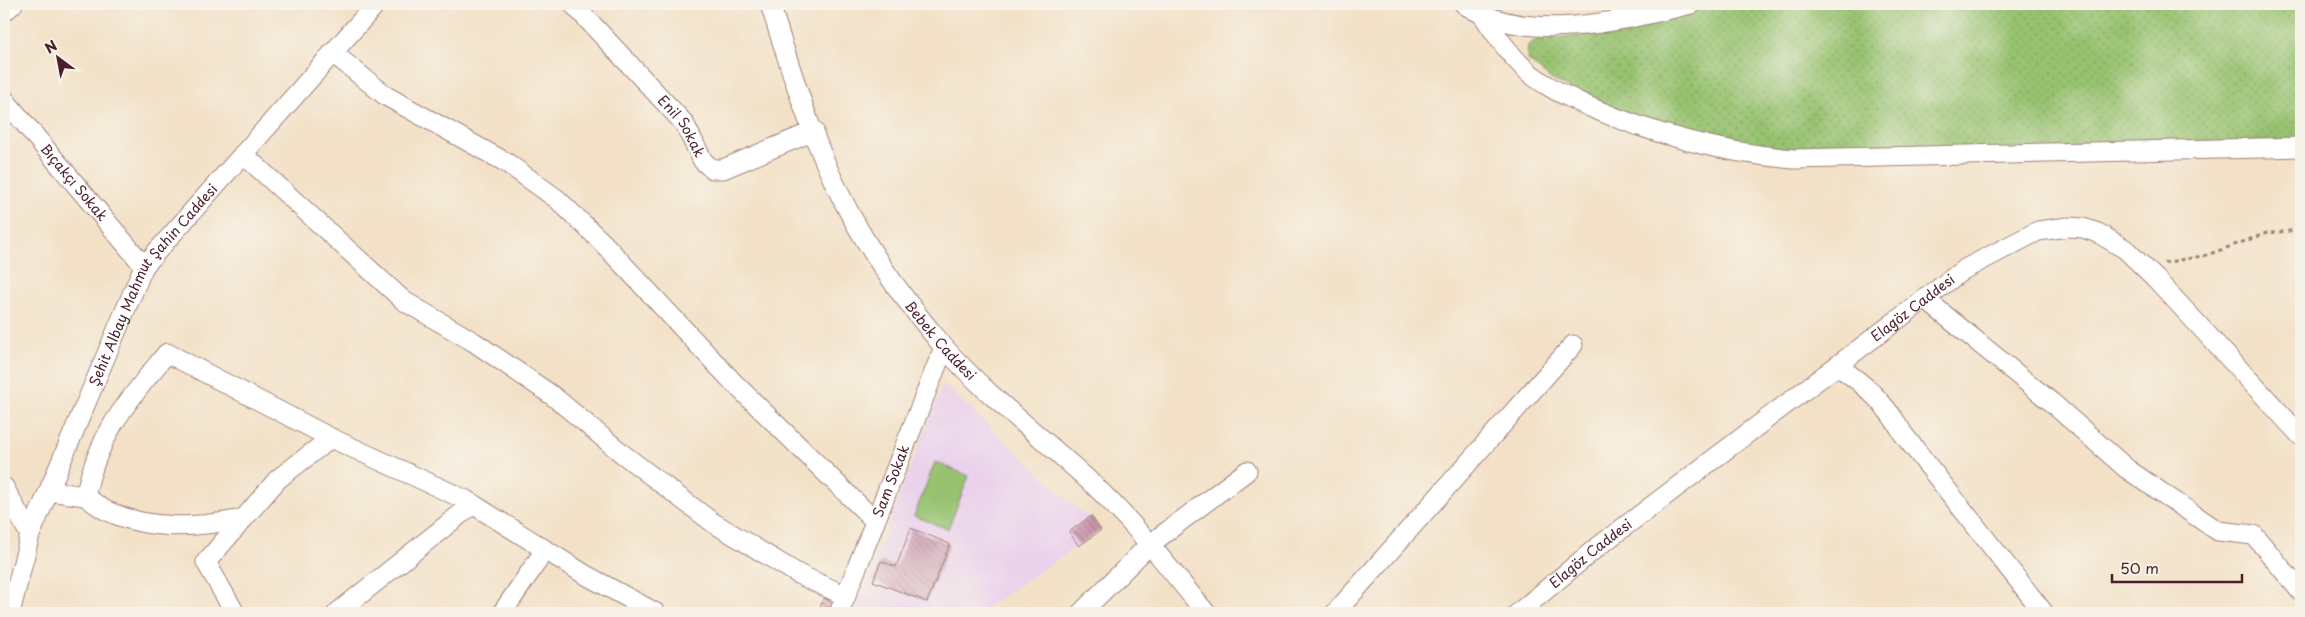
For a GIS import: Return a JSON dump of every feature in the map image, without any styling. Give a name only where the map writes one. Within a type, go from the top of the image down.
[{"type":"street","points":[[4,12],[13,4]]},
{"type":"street","name":"Enil Sokak","points":[[573,4],[684,123],[703,161],[712,169],[723,169],[814,131]]},
{"type":"street","name":"Bebek Caddesi","points":[[770,4],[814,131],[838,191],[866,242],[917,315],[981,387],[1102,493],[1150,544],[1206,613]]},
{"type":"street","points":[[1464,4],[1482,14],[1508,23],[1551,28],[1651,14],[1691,4]]},
{"type":"street","name":"Şehit Albay Mahmut Şahin Caddesi","points":[[10,613],[30,535],[144,266],[332,53],[370,6]]},
{"type":"street","points":[[1482,14],[1519,63],[1544,84],[1561,94],[1647,130],[1737,153],[1794,159],[2301,146]]},
{"type":"street","points":[[332,53],[386,96],[507,163],[557,199],[602,242],[734,382],[875,521]]},
{"type":"street","name":"Bıçakçı Sokak","points":[[4,99],[144,266]]},
{"type":"street","points":[[243,154],[404,301],[474,342],[553,396],[624,455],[712,522],[800,575],[842,605]]},
{"type":"street","name":"Elagöz Caddesi","points":[[1518,613],[1595,549],[1963,270],[2038,231],[2052,228],[2082,228],[2112,240],[2141,263],[2301,436]]},
{"type":"street","points":[[1925,299],[2051,402],[2127,468],[2218,531],[2254,535],[2301,592]]},
{"type":"street","points":[[1335,613],[1573,345]]},
{"type":"street","name":"Sam Sokak","points":[[842,605],[944,347]]},
{"type":"street","points":[[85,496],[95,459],[112,423],[168,353],[331,438],[473,504],[584,574],[656,613]]},
{"type":"street","points":[[1836,366],[1862,383],[1885,406],[1904,435],[2044,613]]},
{"type":"street","points":[[235,613],[206,562],[278,479],[331,438]]},
{"type":"street","points":[[1081,613],[1150,544],[1247,471]]},
{"type":"street","points":[[4,487],[30,535]]},
{"type":"street","points":[[49,491],[85,496],[111,513],[155,526],[204,526],[243,519]]},
{"type":"street","points":[[337,613],[473,504]]},
{"type":"street","points":[[502,613],[545,550]]},
{"type":"path","points":[[2141,263],[2186,260],[2207,255],[2267,233],[2301,230]]},
{"type":"shaded area","points":[[943,384],[1101,530],[978,613],[854,613]]},
{"type":"green space","points":[[1686,4],[2301,4],[2301,140],[1831,155],[1718,141],[1610,109],[1551,79],[1527,59],[1528,45],[1536,40],[1583,36]]},
{"type":"green space","points":[[935,462],[969,476],[948,529],[914,516]]},
{"type":"building","points":[[1091,516],[1101,530],[1079,546],[1069,532]]},
{"type":"building","points":[[911,528],[950,544],[927,602],[873,581],[881,561],[896,567]]},
{"type":"building","points":[[824,598],[836,604],[832,613],[817,613]]}]
